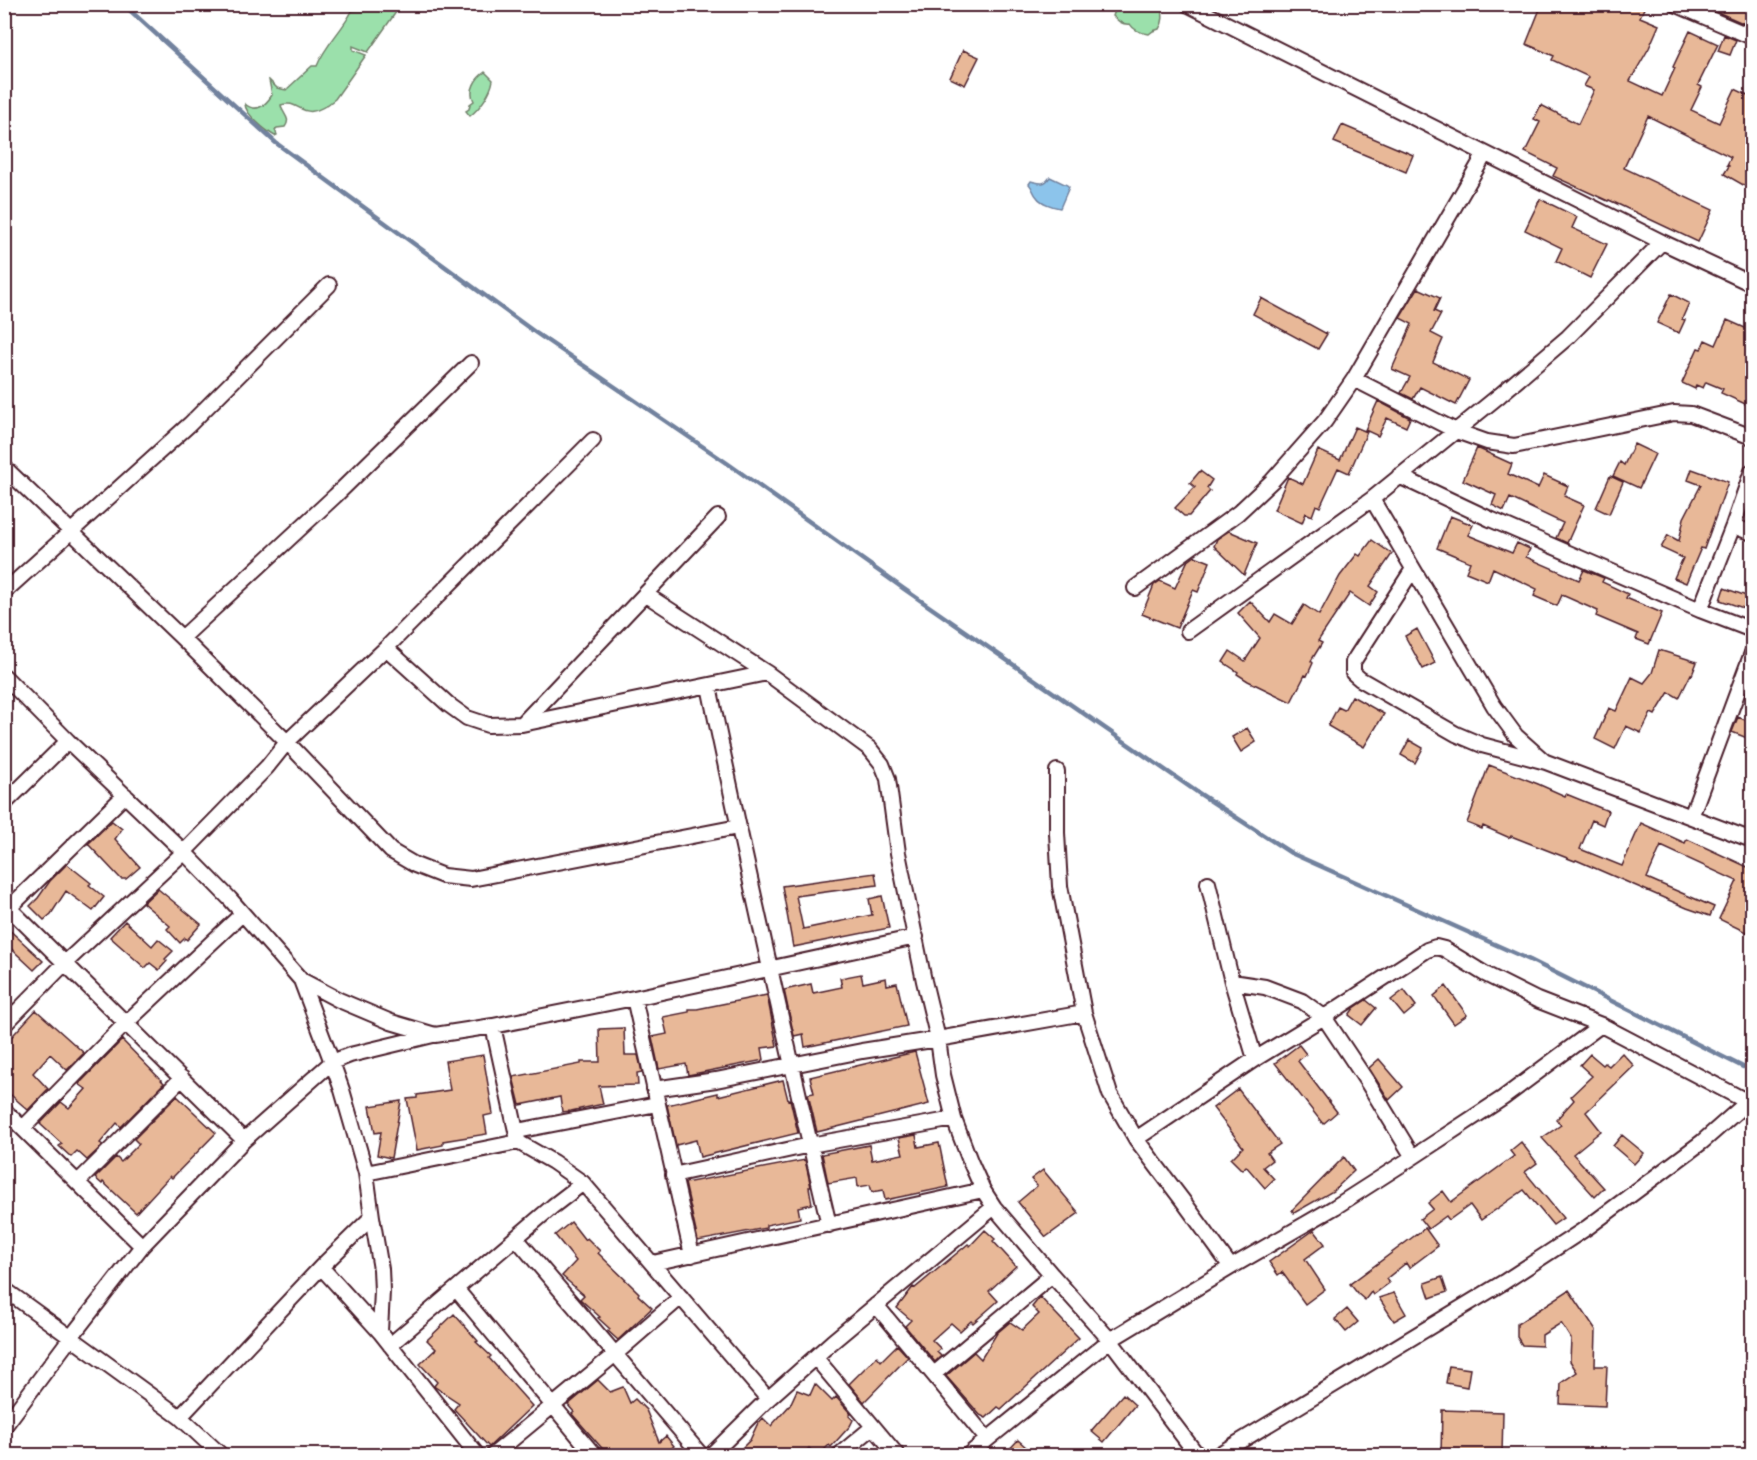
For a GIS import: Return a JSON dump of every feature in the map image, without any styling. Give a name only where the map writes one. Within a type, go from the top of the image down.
[{"type":"street","points":[[1187,4],[1662,242],[1752,284]]},
{"type":"street","points":[[1675,4],[1752,37]]},
{"type":"street","points":[[1135,588],[1238,513],[1272,481],[1325,421],[1354,379],[1485,154]]},
{"type":"street","points":[[1188,631],[1372,499],[1500,395],[1568,337],[1662,242]]},
{"type":"street","points":[[4,592],[190,424],[329,285]]},
{"type":"street","points":[[182,638],[335,496],[471,363]]},
{"type":"street","points":[[1354,379],[1456,431],[1487,442],[1514,446],[1674,413],[1690,414],[1752,437]]},
{"type":"street","points":[[4,1025],[65,963],[184,852],[267,766],[287,742],[386,648],[592,440]]},
{"type":"street","points":[[4,467],[287,742],[391,851],[415,865],[443,876],[471,879],[738,827]]},
{"type":"street","points":[[1700,610],[1752,471]]},
{"type":"street","points":[[1399,476],[1490,519],[1700,610],[1752,630]]},
{"type":"street","points":[[1372,499],[1494,706],[1516,736],[1546,762]]},
{"type":"street","points":[[522,724],[718,517]]},
{"type":"street","points":[[1733,526],[1752,533]]},
{"type":"street","points":[[1413,569],[1353,662],[1353,673],[1360,679],[1456,734],[1482,745],[1546,762],[1752,840]]},
{"type":"street","points":[[645,594],[767,673],[870,749],[882,764],[888,779],[898,853],[938,1039],[943,1075],[954,1119],[983,1190],[994,1207],[1110,1340],[1198,1455]]},
{"type":"street","points":[[386,648],[449,705],[467,718],[488,725],[522,724],[767,673]]},
{"type":"street","points":[[1690,817],[1752,653]]},
{"type":"street","points":[[4,676],[184,852],[301,980],[339,1000],[391,1022],[435,1035]]},
{"type":"street","points":[[710,686],[738,827],[829,1225]]},
{"type":"street","points":[[4,804],[68,741]]},
{"type":"street","points":[[1057,771],[1060,886],[1084,1013],[1110,1094],[1136,1139],[1231,1267]]},
{"type":"street","points":[[125,795],[6,908],[244,1140]]},
{"type":"street","points":[[1208,883],[1255,1059]]},
{"type":"street","points":[[23,1128],[126,1023],[242,914]]},
{"type":"street","points":[[4,1426],[142,1246],[244,1140],[332,1062],[350,1055],[435,1035],[634,998],[916,937]]},
{"type":"street","points":[[1136,1139],[1255,1059],[1427,950],[1436,947],[1444,949],[1485,974],[1537,1000],[1600,1025],[1750,1100],[1702,1142],[1588,1227],[1504,1282],[1216,1455]]},
{"type":"street","points":[[301,980],[342,1090],[366,1173],[381,1269],[380,1332]]},
{"type":"street","points":[[1233,982],[1264,987],[1302,1001],[1324,1017],[1368,1083],[1413,1158]]},
{"type":"street","points":[[634,998],[692,1255]]},
{"type":"street","points":[[654,1089],[716,1080],[862,1051],[1084,1013]]},
{"type":"street","points":[[968,1455],[1110,1340],[1335,1207],[1413,1158],[1503,1098],[1600,1025]]},
{"type":"street","points":[[493,1026],[517,1136],[583,1183],[768,1400]]},
{"type":"street","points":[[78,1182],[182,1078]]},
{"type":"street","points":[[366,1173],[657,1104]]},
{"type":"street","points":[[4,1110],[142,1246]]},
{"type":"street","points":[[674,1175],[810,1145],[954,1119]]},
{"type":"street","points":[[390,1345],[583,1183]]},
{"type":"street","points":[[653,1263],[983,1190]]},
{"type":"street","points":[[715,1454],[768,1400],[815,1357],[994,1207]]},
{"type":"street","points":[[180,1417],[321,1267],[372,1217]]},
{"type":"street","points":[[516,1238],[702,1455]]},
{"type":"street","points":[[321,1267],[380,1332],[478,1455]]},
{"type":"street","points":[[934,1374],[1052,1275]]},
{"type":"street","points":[[4,1289],[180,1417],[222,1455]]},
{"type":"street","points":[[456,1289],[595,1455]]},
{"type":"street","points":[[492,1455],[681,1297]]},
{"type":"street","points":[[876,1305],[987,1439]]},
{"type":"street","points":[[815,1357],[898,1455]]},
{"type":"street","points":[[838,1455],[873,1427]]},
{"type":"green space","points":[[357,5],[401,5],[368,52],[353,46],[353,50],[366,55],[335,99],[315,111],[303,110],[294,105],[281,105],[287,118],[287,124],[275,130],[277,135],[271,134],[252,117],[245,104],[257,108],[266,102],[272,95],[269,80],[277,88],[286,90],[312,66],[317,66],[324,51],[352,11],[357,10]]},
{"type":"green space","points":[[1117,5],[1158,5],[1162,7],[1161,26],[1149,34],[1138,31],[1130,24],[1122,23],[1113,16]]},
{"type":"green space","points":[[485,72],[493,80],[492,85],[485,100],[470,116],[466,111],[474,101],[472,89]]},
{"type":"water","points":[[1050,177],[1069,187],[1060,208],[1041,201],[1029,184],[1031,181],[1044,183]]},
{"type":"building","points":[[1542,4],[1646,4],[1640,17],[1659,25],[1630,81],[1662,96],[1690,31],[1718,44],[1698,85],[1702,87],[1691,110],[1719,123],[1735,89],[1752,97],[1752,190],[1724,174],[1731,157],[1648,116],[1624,168],[1713,210],[1698,242],[1553,176],[1557,168],[1525,152],[1540,122],[1534,119],[1541,105],[1578,124],[1594,90],[1584,86],[1589,77],[1552,60],[1554,56],[1526,44]]},
{"type":"building","points":[[1699,4],[1752,4],[1752,27]]},
{"type":"building","points":[[1724,35],[1736,40],[1730,55],[1718,51]]},
{"type":"building","points":[[963,50],[979,57],[965,85],[950,78]]},
{"type":"building","points":[[1342,125],[1413,155],[1406,172],[1334,142]]},
{"type":"building","points":[[1540,199],[1577,217],[1572,228],[1607,244],[1590,278],[1556,261],[1562,248],[1525,230]]},
{"type":"building","points":[[1418,288],[1440,298],[1434,311],[1441,314],[1431,333],[1443,339],[1433,362],[1469,380],[1456,405],[1420,387],[1413,399],[1401,393],[1410,377],[1392,369],[1412,324],[1400,318]]},
{"type":"building","points":[[1671,294],[1689,303],[1679,333],[1657,323]]},
{"type":"building","points":[[1261,298],[1327,334],[1318,349],[1253,314]]},
{"type":"building","points":[[1727,320],[1752,331],[1752,348],[1748,358],[1752,361],[1752,407],[1721,393],[1723,389],[1706,382],[1703,388],[1696,385],[1695,389],[1682,383],[1698,348],[1701,349],[1705,340],[1716,345]]},
{"type":"building","points":[[1378,401],[1410,418],[1406,427],[1387,418],[1378,436],[1365,430]]},
{"type":"building","points":[[1355,427],[1367,432],[1349,473],[1338,468],[1320,507],[1316,505],[1312,516],[1306,513],[1302,523],[1274,510],[1288,477],[1303,484],[1318,450],[1340,460]]},
{"type":"building","points":[[1634,444],[1655,454],[1639,488],[1613,476],[1620,462],[1624,465]]},
{"type":"building","points":[[1477,448],[1512,464],[1508,474],[1538,488],[1544,475],[1568,486],[1564,496],[1584,505],[1567,543],[1556,538],[1563,523],[1510,498],[1504,511],[1492,505],[1496,495],[1463,480]]},
{"type":"building","points":[[1692,469],[1728,482],[1704,549],[1701,548],[1686,583],[1674,578],[1683,558],[1661,548],[1668,535],[1679,541],[1684,518],[1701,485],[1688,480]]},
{"type":"building","points":[[1200,471],[1212,480],[1207,488],[1210,491],[1189,516],[1184,516],[1175,508],[1195,487],[1190,483]]},
{"type":"building","points":[[1610,476],[1623,482],[1609,514],[1596,508]]},
{"type":"building","points":[[1450,516],[1473,525],[1468,535],[1512,553],[1517,543],[1530,549],[1526,557],[1579,580],[1584,570],[1604,578],[1602,582],[1628,594],[1626,598],[1662,613],[1649,644],[1636,639],[1638,634],[1596,616],[1598,611],[1562,595],[1557,606],[1534,596],[1537,589],[1493,568],[1488,581],[1466,572],[1470,562],[1437,548]]},
{"type":"building","points":[[1229,531],[1257,543],[1244,575],[1214,546],[1217,539]]},
{"type":"building","points":[[1372,540],[1392,554],[1370,586],[1378,592],[1369,606],[1350,593],[1318,641],[1322,643],[1311,661],[1313,663],[1307,676],[1305,675],[1291,702],[1248,681],[1223,662],[1230,651],[1245,661],[1260,638],[1238,613],[1250,601],[1270,622],[1275,614],[1292,624],[1304,605],[1319,615],[1340,576],[1357,554],[1360,556]]},
{"type":"building","points":[[1195,556],[1210,562],[1198,592],[1193,590],[1177,628],[1142,614],[1154,585],[1160,581],[1175,588],[1187,562]]},
{"type":"building","points":[[1724,588],[1752,598],[1752,611],[1720,600]]},
{"type":"building","points":[[1417,629],[1435,663],[1423,669],[1405,636]]},
{"type":"building","points":[[1659,650],[1697,662],[1679,698],[1669,692],[1655,715],[1651,713],[1641,733],[1626,726],[1615,749],[1595,739],[1609,708],[1616,711],[1632,677],[1644,683],[1652,673]]},
{"type":"building","points":[[1352,696],[1384,714],[1364,747],[1328,726],[1338,707],[1344,710]]},
{"type":"building","points":[[1738,717],[1752,723],[1752,740],[1732,732]]},
{"type":"building","points":[[1247,728],[1256,742],[1241,752],[1232,737]]},
{"type":"building","points":[[1409,740],[1423,748],[1415,763],[1401,755]]},
{"type":"building","points":[[1489,765],[1608,811],[1603,825],[1592,820],[1580,849],[1622,866],[1641,823],[1685,843],[1687,839],[1752,869],[1752,935],[1719,919],[1737,881],[1661,846],[1647,878],[1714,907],[1710,916],[1576,860],[1511,836],[1510,838],[1483,826],[1482,829],[1467,823]]},
{"type":"building","points":[[112,821],[122,829],[115,839],[140,867],[126,879],[121,879],[88,844]]},
{"type":"building","points":[[67,864],[104,897],[93,911],[66,891],[51,914],[44,920],[30,906]]},
{"type":"building","points":[[875,873],[877,885],[796,896],[803,929],[872,915],[869,899],[882,896],[889,928],[793,947],[782,886]]},
{"type":"building","points":[[158,889],[201,924],[187,940],[185,938],[180,943],[167,929],[170,926],[143,903]]},
{"type":"building","points":[[125,921],[152,946],[158,939],[173,951],[159,970],[150,963],[145,968],[110,937]]},
{"type":"building","points":[[4,925],[43,961],[34,970],[4,942]]},
{"type":"building","points":[[861,974],[863,983],[886,978],[887,985],[897,983],[907,1026],[805,1047],[803,1034],[794,1036],[784,990],[811,984],[813,993],[842,987],[840,978]]},
{"type":"building","points":[[1446,986],[1467,1015],[1454,1024],[1434,996]]},
{"type":"building","points":[[1404,990],[1416,1006],[1404,1016],[1391,1000]]},
{"type":"building","points":[[767,995],[777,1046],[762,1048],[764,1060],[688,1075],[686,1064],[659,1069],[652,1037],[667,1034],[663,1017],[689,1012],[689,1009]]},
{"type":"building","points":[[1366,1000],[1376,1008],[1362,1025],[1349,1015],[1354,1008]]},
{"type":"building","points":[[36,1010],[84,1053],[67,1070],[50,1054],[33,1073],[48,1089],[28,1110],[4,1089],[4,1045]]},
{"type":"building","points":[[624,1028],[625,1055],[638,1055],[642,1072],[637,1073],[638,1085],[599,1086],[603,1104],[571,1111],[562,1112],[560,1097],[520,1105],[513,1077],[581,1064],[581,1062],[600,1062],[599,1029]]},
{"type":"building","points":[[122,1040],[164,1083],[121,1127],[117,1123],[100,1143],[103,1145],[87,1160],[77,1151],[71,1157],[59,1146],[62,1144],[40,1124],[61,1102],[69,1108],[86,1089],[79,1084]]},
{"type":"building","points":[[1299,1045],[1306,1054],[1298,1061],[1337,1112],[1323,1124],[1275,1063]]},
{"type":"building","points":[[915,1052],[929,1104],[817,1132],[808,1094],[814,1093],[810,1077]]},
{"type":"building","points":[[1622,1053],[1634,1066],[1586,1112],[1601,1131],[1573,1154],[1604,1188],[1595,1197],[1542,1138],[1561,1125],[1556,1120],[1574,1100],[1571,1096],[1592,1076],[1580,1065],[1590,1054],[1603,1065],[1605,1063],[1609,1066]]},
{"type":"building","points":[[483,1055],[493,1114],[484,1116],[487,1134],[443,1141],[443,1145],[417,1150],[407,1099],[417,1098],[417,1095],[450,1090],[445,1061]]},
{"type":"building","points":[[1379,1059],[1403,1087],[1389,1100],[1369,1068]]},
{"type":"building","points":[[783,1080],[798,1133],[700,1157],[696,1140],[676,1145],[667,1105],[718,1093],[718,1096]]},
{"type":"building","points":[[1238,1089],[1280,1144],[1267,1153],[1272,1160],[1263,1167],[1274,1179],[1265,1188],[1246,1166],[1242,1170],[1231,1159],[1243,1147],[1213,1108]]},
{"type":"building","points":[[177,1096],[216,1133],[172,1178],[170,1176],[136,1213],[103,1182],[102,1184],[95,1178],[116,1157],[121,1162],[139,1144],[134,1139]]},
{"type":"building","points":[[401,1101],[391,1158],[377,1155],[381,1132],[375,1133],[370,1106]]},
{"type":"building","points":[[916,1135],[918,1147],[939,1143],[948,1187],[885,1200],[883,1190],[872,1192],[870,1185],[858,1187],[857,1178],[828,1183],[822,1154],[869,1145],[872,1160],[903,1154],[899,1138]]},
{"type":"building","points":[[1622,1135],[1644,1153],[1634,1164],[1613,1146]]},
{"type":"building","points":[[1521,1142],[1537,1163],[1525,1172],[1563,1218],[1553,1225],[1524,1190],[1481,1220],[1470,1205],[1449,1220],[1446,1216],[1428,1229],[1420,1219],[1433,1209],[1428,1203],[1443,1191],[1451,1202],[1514,1156],[1510,1151]]},
{"type":"building","points":[[1344,1157],[1354,1171],[1333,1191],[1294,1213],[1292,1210]]},
{"type":"building","points":[[805,1160],[812,1204],[798,1207],[800,1218],[766,1225],[766,1228],[698,1241],[685,1183]]},
{"type":"building","points":[[1043,1170],[1079,1213],[1046,1237],[1018,1202],[1037,1186],[1031,1179]]},
{"type":"building","points":[[571,1222],[585,1240],[587,1238],[600,1251],[598,1253],[652,1308],[618,1340],[608,1331],[610,1329],[598,1318],[600,1317],[580,1299],[584,1295],[562,1276],[576,1261],[555,1235]]},
{"type":"building","points":[[1425,1228],[1438,1246],[1409,1268],[1406,1263],[1386,1279],[1389,1283],[1373,1295],[1371,1292],[1365,1300],[1358,1294],[1350,1284]]},
{"type":"building","points":[[985,1230],[1016,1266],[989,1291],[998,1301],[960,1331],[951,1323],[932,1340],[941,1349],[937,1352],[941,1356],[935,1362],[905,1326],[911,1320],[897,1308],[913,1287],[915,1288],[968,1244],[970,1246]]},
{"type":"building","points":[[1314,1230],[1325,1244],[1305,1259],[1325,1289],[1305,1304],[1282,1272],[1278,1275],[1269,1262]]},
{"type":"building","points":[[1442,1277],[1447,1292],[1430,1298],[1425,1283]]},
{"type":"building","points":[[1569,1290],[1596,1330],[1595,1366],[1607,1366],[1605,1406],[1560,1404],[1561,1383],[1577,1372],[1570,1361],[1571,1339],[1561,1323],[1542,1335],[1542,1346],[1522,1345],[1517,1337],[1517,1324]]},
{"type":"building","points":[[1394,1293],[1406,1314],[1394,1321],[1379,1298]]},
{"type":"building","points":[[1040,1297],[1079,1338],[1001,1409],[998,1407],[986,1418],[980,1415],[946,1376],[974,1352],[981,1359],[997,1333],[1010,1322],[1022,1330],[1039,1314],[1032,1307]]},
{"type":"building","points":[[1347,1309],[1358,1322],[1346,1332],[1335,1319]]},
{"type":"building","points":[[454,1314],[532,1406],[489,1447],[454,1409],[459,1403],[434,1386],[437,1382],[420,1364],[436,1349],[427,1340]]},
{"type":"building","points":[[897,1345],[908,1357],[864,1402],[849,1384],[877,1356],[881,1361]]},
{"type":"building","points":[[1449,1366],[1470,1369],[1467,1387],[1446,1383]]},
{"type":"building","points":[[598,1380],[610,1392],[623,1387],[630,1403],[635,1399],[646,1410],[659,1442],[666,1436],[674,1446],[664,1455],[608,1455],[572,1414],[574,1412],[568,1405]]},
{"type":"building","points":[[815,1384],[832,1401],[836,1397],[851,1414],[849,1416],[853,1420],[831,1447],[829,1445],[819,1455],[809,1448],[802,1455],[735,1455],[750,1440],[763,1418],[771,1426],[790,1405],[797,1390],[810,1395]]},
{"type":"building","points":[[1123,1394],[1135,1405],[1104,1442],[1091,1431]]},
{"type":"building","points":[[1442,1410],[1503,1412],[1502,1455],[1441,1455]]},
{"type":"building","points":[[1018,1440],[1035,1455],[1004,1455]]},
{"type":"waterway","points":[[123,4],[276,143],[536,333],[727,463],[1197,792],[1291,853],[1530,960],[1743,1067]]}]
